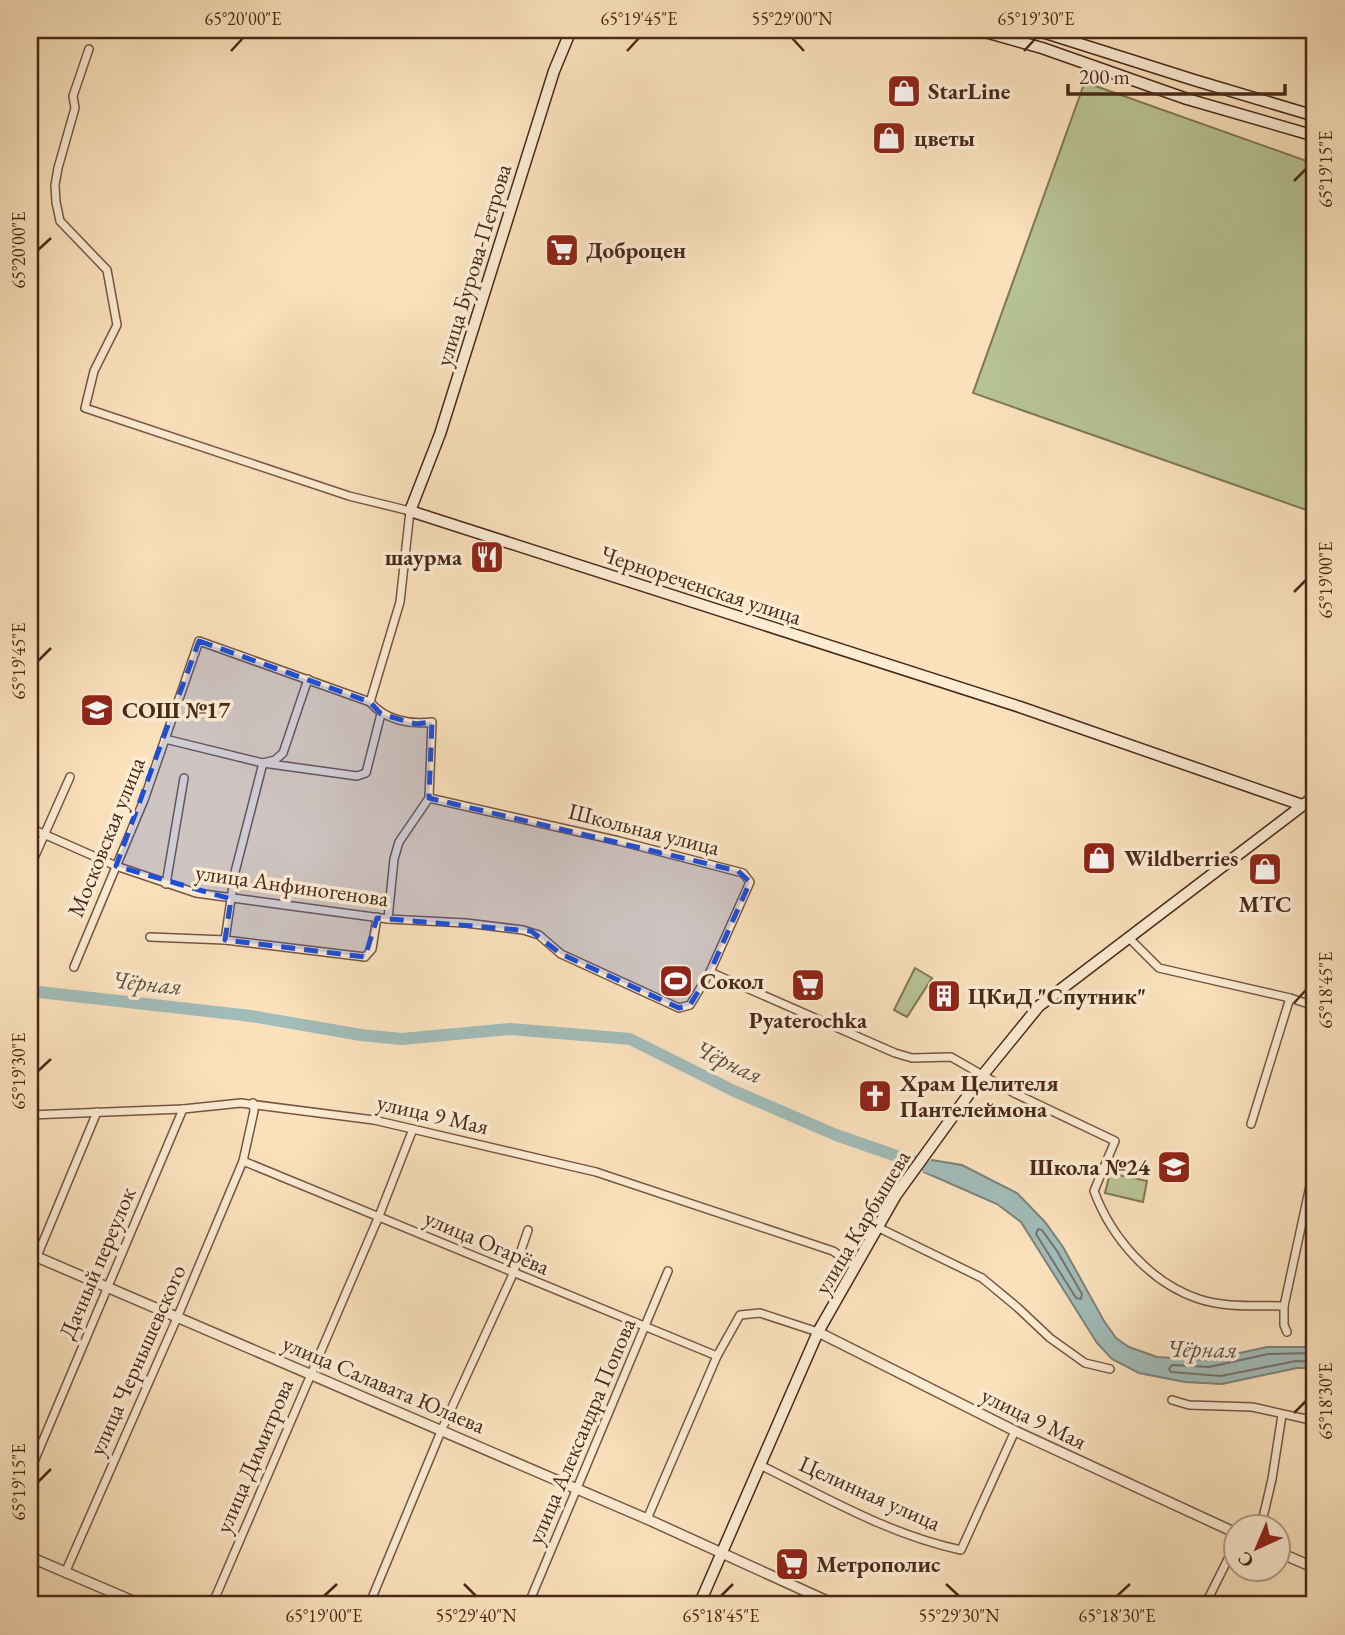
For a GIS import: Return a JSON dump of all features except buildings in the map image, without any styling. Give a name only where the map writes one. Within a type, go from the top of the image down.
[{"type":"main road","name":"улица Бурова-Петрова","points":[[410,511],[440,434],[554,71],[571,30]]},
{"type":"main road","points":[[978,30],[1042,48],[1187,99],[1315,136]]},
{"type":"main road","points":[[1037,30],[1315,116]]},
{"type":"main road","points":[[1187,99],[1194,80]]},
{"type":"main road","points":[[1299,130],[1304,113]]},
{"type":"main road","name":"Чернореченская улица","points":[[410,511],[1020,707],[1302,805]]},
{"type":"main road","name":"улица Карбышева","points":[[699,1605],[818,1332],[896,1195],[982,1076],[1039,1006],[1315,796]]},
{"type":"street","name":"Чернореченская улица","points":[[89,48],[73,96],[75,108],[55,185],[60,221],[107,270],[117,325],[94,371],[85,408],[349,496],[410,511]]},
{"type":"street","points":[[370,702],[400,602],[407,558],[410,511]]},
{"type":"street","name":"Московская улица","points":[[74,967],[144,800],[199,641],[308,679]]},
{"type":"street","points":[[263,763],[275,760],[283,753],[308,679],[370,702],[381,714],[416,724],[432,722],[429,798],[399,842],[394,859],[388,919]]},
{"type":"street","points":[[165,739],[263,763],[357,776],[366,773],[381,714]]},
{"type":"street","points":[[283,753],[298,767]]},
{"type":"street","points":[[225,940],[235,872],[263,763]]},
{"type":"street","points":[[30,867],[70,777]]},
{"type":"street","points":[[166,884],[184,778]]},
{"type":"street","name":"Школьная улица","points":[[429,798],[619,841],[743,873],[750,882],[710,972]]},
{"type":"street","name":"улица Анфиногенова","points":[[30,828],[116,866],[196,893],[231,900],[388,919],[466,923],[523,930],[539,935],[559,947],[561,954],[679,1008],[690,1005],[710,972]]},
{"type":"street","points":[[150,937],[225,940],[365,957],[372,949],[377,917]]},
{"type":"street","points":[[1128,937],[1159,968],[1315,1006]]},
{"type":"street","points":[[710,972],[891,1051],[912,1058],[951,1057],[982,1076],[1115,1141],[1094,1191],[1101,1210],[1135,1257],[1158,1278],[1200,1299],[1221,1303],[1284,1306]]},
{"type":"street","points":[[1251,1124],[1290,998]]},
{"type":"street","name":"улица 9 Мая","points":[[30,1115],[183,1109],[253,1103],[374,1120],[596,1172],[833,1251],[855,1266]]},
{"type":"street","name":"улица Чернышевского","points":[[65,1573],[243,1161],[254,1111],[253,1103]]},
{"type":"street","name":"Дачный переулок","points":[[30,1471],[183,1109]]},
{"type":"street","points":[[30,1273],[33,1255],[97,1112]]},
{"type":"street","name":"улица Димитрова","points":[[212,1605],[379,1216],[413,1129]]},
{"type":"street","name":"улица Огарёва","points":[[243,1161],[717,1356]]},
{"type":"street","points":[[1287,1332],[1284,1325],[1284,1306],[1313,1187]]},
{"type":"street","points":[[877,1227],[982,1278],[1050,1339],[1085,1363],[1110,1369]]},
{"type":"street","points":[[369,1605],[442,1429],[513,1274],[528,1230]]},
{"type":"street","name":"улица Салавата Юлаева","points":[[33,1255],[647,1518],[836,1605]]},
{"type":"street","name":"улица Александра Попова","points":[[528,1605],[668,1271]]},
{"type":"street","points":[[647,1518],[717,1356],[740,1315],[760,1313],[818,1332]]},
{"type":"street","name":"улица 9 Мая","points":[[818,1332],[1015,1431],[1222,1526]]},
{"type":"street","points":[[1172,1401],[1189,1405],[1252,1407],[1315,1421]]},
{"type":"street","points":[[1264,1512],[1282,1415]]},
{"type":"street","name":"Целинная улица","points":[[760,1465],[910,1536],[961,1550],[1015,1431]]},
{"type":"street","points":[[30,1557],[142,1605]]},
{"type":"street","points":[[1292,1558],[1315,1568]]},
{"type":"street","points":[[1205,1605],[1222,1572]]},
{"type":"highlighted area","points":[[199,641],[370,702],[381,714],[416,724],[432,722],[429,798],[738,871],[750,882],[710,972],[690,1005],[679,1008],[561,954],[531,931],[377,918],[365,957],[225,940],[231,899],[116,866]]},
{"type":"green space","points":[[1084,84],[1315,164],[1315,513],[973,393]]},
{"type":"green space","points":[[915,968],[932,978],[907,1017],[894,1010]]},
{"type":"green space","points":[[1110,1173],[1147,1181],[1143,1202],[1105,1193]]},
{"type":"water","points":[[932,1160],[962,1165],[1017,1193],[1045,1222],[1063,1247],[1104,1321],[1116,1338],[1129,1347],[1157,1357],[1208,1360],[1267,1347],[1315,1347],[1315,1368],[1297,1368],[1222,1384],[1185,1382],[1139,1373],[1112,1359],[1097,1343],[1021,1222],[997,1204],[924,1172]]},
{"type":"waterway","name":"Чёрная","points":[[30,991],[251,1016],[361,1035],[402,1039],[510,1029],[630,1039],[734,1091],[836,1135],[943,1172]]},
{"type":"place","name":"StarLine","points":[[904,91]]},
{"type":"place","name":"цветы","points":[[889,138]]},
{"type":"place","name":"Доброцен","points":[[562,250]]},
{"type":"place","name":"шаурма","points":[[487,557]]},
{"type":"place","name":"СОШ №17","points":[[97,710]]},
{"type":"place","name":"Wildberries","points":[[1099,858]]},
{"type":"place","name":"МТС","points":[[1265,869]]},
{"type":"place","name":"Сокол","points":[[676,981]]},
{"type":"place","name":"Pyaterochka","points":[[808,985]]},
{"type":"place","name":"ЦКиД \"Спутник\"","points":[[944,996]]},
{"type":"place","name":"Храм Целителя Пантелеймона","points":[[875,1096]]},
{"type":"place","name":"Школа №24","points":[[1174,1167]]},
{"type":"place","name":"Метрополис","points":[[792,1564]]}]
